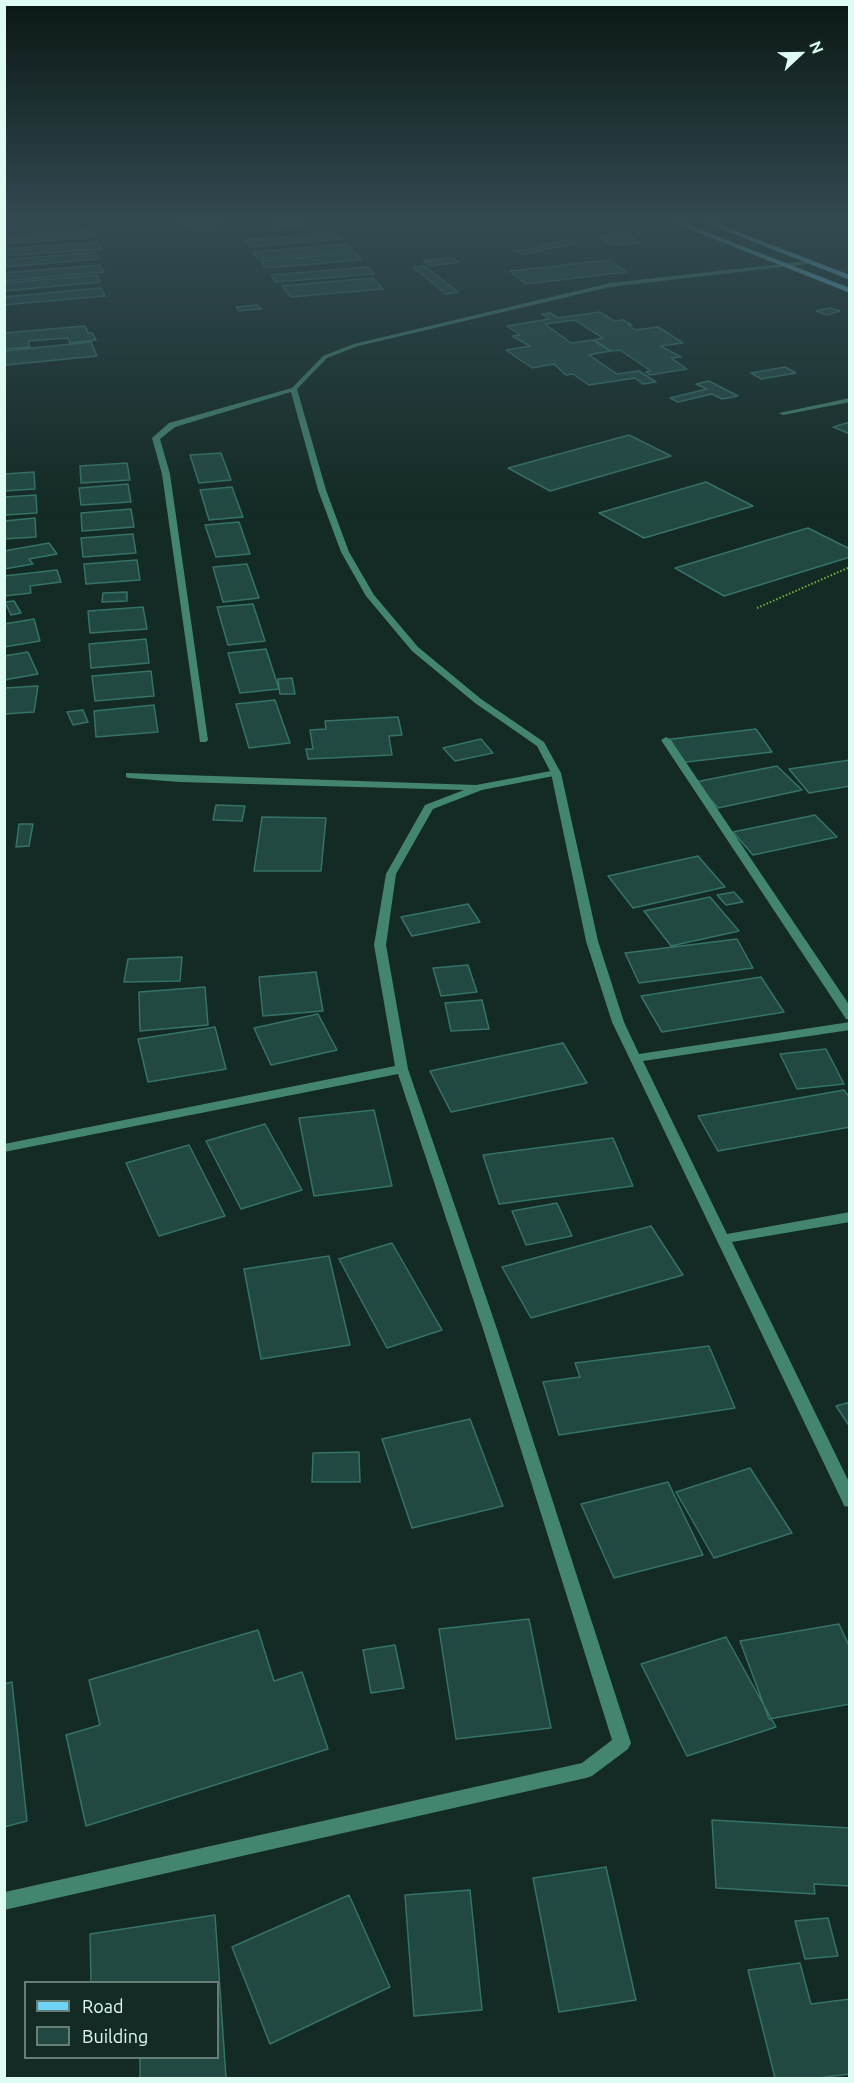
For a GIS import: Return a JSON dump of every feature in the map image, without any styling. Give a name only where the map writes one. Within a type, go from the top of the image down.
[{"type":"street","points":[[203,740],[174,526],[156,438],[172,425],[294,389],[324,357],[356,345],[461,320]]},
{"type":"street","points":[[294,389],[322,490],[345,552],[370,596],[415,649],[478,701],[541,744],[556,773],[592,941],[618,1022],[849,1501]]},
{"type":"street","points":[[783,413],[849,400]]},
{"type":"street","points":[[666,741],[849,1016]]},
{"type":"street","points":[[5,1901],[586,1770],[622,1743],[495,1344],[402,1069],[380,945],[391,874],[429,807],[480,787],[556,773]]},
{"type":"street","points":[[129,775],[179,779],[480,787]]},
{"type":"street","points":[[636,1058],[849,1026]]},
{"type":"street","points":[[4,1148],[402,1069]]},
{"type":"street","points":[[724,1239],[849,1217]]},
{"type":"path","points":[[757,608],[849,567]]},
{"type":"building","points":[[542,320],[573,320],[545,324],[571,343],[593,340],[610,351],[589,355],[617,374],[639,371],[656,382],[643,384],[635,378],[589,385],[573,374],[566,375],[554,364],[532,368],[506,350],[530,346],[512,336],[520,335],[507,326]]},
{"type":"building","points":[[575,320],[623,320],[632,325],[628,325],[635,330],[658,327],[683,343],[660,346],[681,357],[671,358],[687,369],[650,375],[646,372],[651,371],[620,350],[611,351],[594,340],[603,338]]},
{"type":"building","points":[[85,326],[88,333],[92,333],[96,340],[70,343],[68,338],[28,341],[30,347],[4,349],[4,333]]},
{"type":"building","points":[[91,342],[97,356],[6,365],[4,360],[4,351]]},
{"type":"building","points":[[785,367],[796,373],[761,379],[751,373]]},
{"type":"building","points":[[709,381],[738,396],[722,399],[712,394],[678,402],[670,398],[707,389],[696,384]]},
{"type":"building","points":[[850,422],[850,434],[833,427]]},
{"type":"building","points":[[629,435],[671,456],[550,491],[508,468]]},
{"type":"building","points":[[221,453],[231,480],[199,483],[190,455]]},
{"type":"building","points":[[127,463],[130,480],[81,483],[80,466]]},
{"type":"building","points":[[34,472],[35,489],[4,491],[4,474]]},
{"type":"building","points":[[706,482],[753,506],[644,538],[599,513]]},
{"type":"building","points":[[128,484],[131,502],[81,505],[79,488]]},
{"type":"building","points":[[232,487],[243,517],[209,520],[200,490]]},
{"type":"building","points":[[36,495],[37,513],[4,515],[4,497]]},
{"type":"building","points":[[131,509],[134,527],[82,531],[81,513]]},
{"type":"building","points":[[35,518],[36,537],[4,539],[4,521]]},
{"type":"building","points":[[239,522],[250,554],[216,557],[205,525]]},
{"type":"building","points":[[808,528],[850,549],[850,557],[724,596],[675,568]]},
{"type":"building","points":[[133,534],[136,553],[83,557],[81,538]]},
{"type":"building","points":[[49,543],[57,554],[29,559],[33,564],[4,569],[4,551]]},
{"type":"building","points":[[137,560],[140,580],[86,584],[84,564]]},
{"type":"building","points":[[247,564],[259,598],[223,602],[213,567]]},
{"type":"building","points":[[57,570],[61,582],[30,586],[31,593],[4,596],[4,576]]},
{"type":"building","points":[[127,592],[127,601],[102,602],[103,593]]},
{"type":"building","points":[[14,601],[21,613],[11,615],[5,602]]},
{"type":"building","points":[[253,604],[265,641],[228,645],[217,607]]},
{"type":"building","points":[[143,607],[147,629],[90,633],[88,611]]},
{"type":"building","points":[[34,619],[40,641],[4,647],[4,624]]},
{"type":"building","points":[[146,639],[149,663],[91,668],[89,644]]},
{"type":"building","points":[[266,649],[279,689],[240,693],[228,653]]},
{"type":"building","points":[[28,652],[38,674],[4,680],[4,656]]},
{"type":"building","points":[[151,671],[154,696],[95,701],[92,676]]},
{"type":"building","points":[[292,678],[295,694],[280,694],[278,679]]},
{"type":"building","points":[[38,686],[34,712],[4,714],[4,688]]},
{"type":"building","points":[[275,700],[290,743],[249,748],[236,704]]},
{"type":"building","points":[[154,705],[158,732],[96,737],[94,711]]},
{"type":"building","points":[[83,710],[88,722],[73,725],[67,712]]},
{"type":"building","points":[[398,717],[402,735],[389,736],[392,755],[308,759],[306,749],[313,749],[310,730],[326,729],[325,721]]},
{"type":"building","points":[[756,729],[772,752],[678,763],[663,740]]},
{"type":"building","points":[[481,739],[493,753],[455,761],[443,748]]},
{"type":"building","points":[[850,760],[850,786],[809,793],[789,769]]},
{"type":"building","points":[[777,766],[802,790],[718,808],[695,782]]},
{"type":"building","points":[[216,805],[245,806],[242,821],[213,820]]},
{"type":"building","points":[[815,815],[837,837],[753,855],[733,832]]},
{"type":"building","points":[[262,817],[326,818],[321,871],[254,871]]},
{"type":"building","points":[[19,824],[33,824],[29,846],[16,847]]},
{"type":"building","points":[[698,856],[725,887],[633,908],[608,876]]},
{"type":"building","points":[[734,892],[743,902],[726,905],[717,895]]},
{"type":"building","points":[[710,897],[739,931],[671,946],[644,911]]},
{"type":"building","points":[[468,904],[480,922],[412,936],[401,917]]},
{"type":"building","points":[[737,939],[753,968],[639,983],[625,953]]},
{"type":"building","points":[[182,957],[180,981],[124,982],[128,959]]},
{"type":"building","points":[[468,965],[477,992],[441,996],[433,968]]},
{"type":"building","points":[[316,972],[323,1011],[263,1016],[259,977]]},
{"type":"building","points":[[761,977],[784,1012],[662,1032],[641,996]]},
{"type":"building","points":[[205,987],[208,1025],[140,1031],[139,992]]},
{"type":"building","points":[[482,1000],[489,1029],[451,1031],[445,1003]]},
{"type":"building","points":[[318,1014],[337,1050],[271,1065],[254,1028]]},
{"type":"building","points":[[215,1027],[226,1069],[148,1082],[138,1039]]},
{"type":"building","points":[[563,1043],[587,1083],[451,1112],[430,1071]]},
{"type":"building","points":[[826,1049],[844,1084],[797,1089],[780,1054]]},
{"type":"building","points":[[844,1090],[850,1098],[850,1127],[718,1151],[698,1116]]},
{"type":"building","points":[[374,1110],[392,1186],[314,1196],[299,1118]]},
{"type":"building","points":[[265,1124],[302,1190],[241,1209],[206,1141]]},
{"type":"building","points":[[613,1138],[633,1186],[499,1204],[483,1155]]},
{"type":"building","points":[[189,1145],[225,1216],[159,1236],[126,1163]]},
{"type":"building","points":[[557,1203],[572,1236],[526,1245],[512,1211]]},
{"type":"building","points":[[651,1226],[683,1275],[531,1318],[502,1267]]},
{"type":"building","points":[[392,1243],[442,1330],[387,1348],[339,1259]]},
{"type":"building","points":[[329,1256],[350,1345],[261,1359],[244,1269]]},
{"type":"building","points":[[709,1346],[735,1408],[559,1435],[543,1382],[580,1377],[575,1363]]},
{"type":"building","points":[[850,1402],[850,1427],[836,1406]]},
{"type":"building","points":[[470,1419],[503,1506],[412,1528],[382,1439]]},
{"type":"building","points":[[359,1452],[360,1482],[312,1482],[313,1453]]},
{"type":"building","points":[[750,1468],[792,1533],[714,1558],[676,1492]]},
{"type":"building","points":[[668,1482],[703,1555],[614,1578],[581,1504]]},
{"type":"building","points":[[529,1619],[551,1728],[456,1739],[439,1629]]},
{"type":"building","points":[[839,1624],[850,1648],[850,1704],[769,1719],[740,1641]]},
{"type":"building","points":[[258,1630],[274,1681],[302,1672],[328,1749],[86,1826],[66,1735],[100,1725],[89,1680]]},
{"type":"building","points":[[726,1637],[776,1727],[687,1756],[641,1664]]},
{"type":"building","points":[[395,1645],[404,1688],[371,1693],[363,1650]]},
{"type":"building","points":[[12,1682],[27,1821],[4,1827],[4,1684]]},
{"type":"building","points":[[712,1820],[850,1828],[850,1886],[814,1884],[815,1894],[716,1888]]},
{"type":"building","points":[[606,1867],[636,2000],[559,2012],[533,1878]]},
{"type":"building","points":[[470,1890],[482,2010],[414,2016],[405,1895]]},
{"type":"building","points":[[349,1895],[390,1987],[270,2044],[232,1947]]},
{"type":"building","points":[[215,1915],[226,2078],[140,2078],[140,2059],[219,2059],[219,1981],[91,1981],[90,1934]]},
{"type":"building","points":[[828,1918],[838,1956],[805,1959],[795,1921]]},
{"type":"building","points":[[800,1963],[811,2004],[850,1999],[850,2074],[818,2078],[775,2078],[748,1970]]}]
